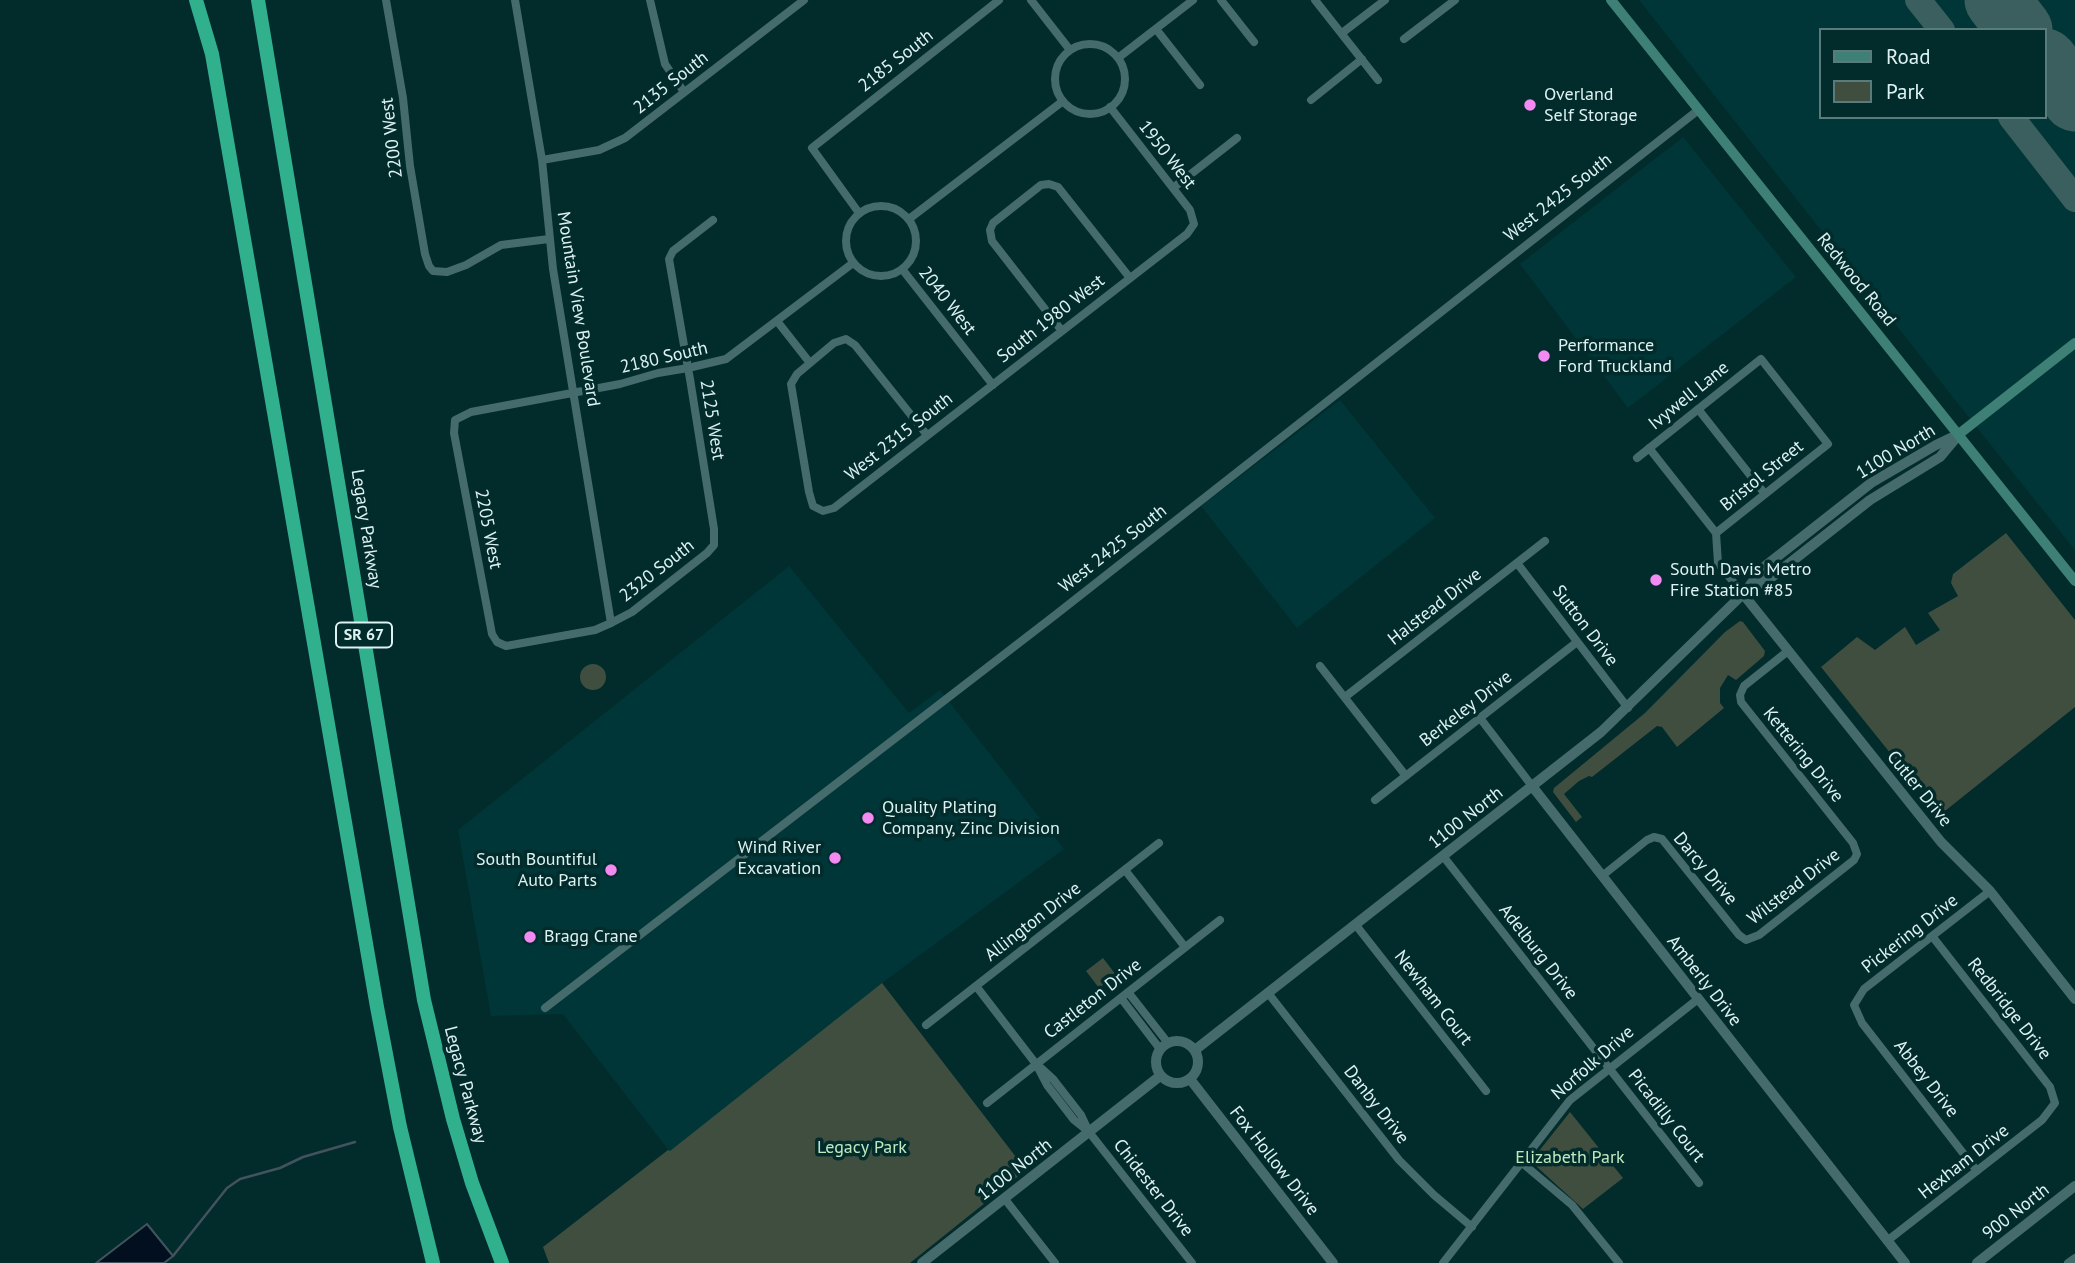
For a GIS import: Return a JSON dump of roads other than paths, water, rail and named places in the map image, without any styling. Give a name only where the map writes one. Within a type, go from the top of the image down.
[{"type":"highway","name":"SR 67","points":[[196,0],[215,67],[377,1007],[400,1127],[433,1263]]},
{"type":"highway","name":"Legacy Parkway","points":[[258,0],[424,999],[453,1119],[472,1183],[502,1263]]},
{"type":"main road","name":"Redwood Road","points":[[1611,0],[1697,111],[2075,580]]},
{"type":"main road","points":[[1959,434],[2075,343]]},
{"type":"street","name":"2200 West","points":[[386,0],[425,254],[433,271],[447,272],[460,268],[508,243],[549,239]]},
{"type":"street","name":"Mountain View Boulevard","points":[[514,0],[542,160],[549,239],[611,623]]},
{"type":"street","points":[[650,0],[665,64],[684,92]]},
{"type":"street","name":"2135 South","points":[[542,160],[599,150],[616,143],[804,0]]},
{"type":"street","name":"2185 South","points":[[859,213],[812,148],[999,0]]},
{"type":"street","points":[[1031,0],[1070,50]]},
{"type":"street","points":[[1118,58],[1193,0]]},
{"type":"street","points":[[1221,0],[1254,42]]},
{"type":"street","points":[[1315,0],[1378,80]]},
{"type":"street","points":[[1342,33],[1385,0]]},
{"type":"street","points":[[1404,39],[1454,0]]},
{"type":"street","points":[[1156,29],[1200,85]]},
{"type":"street","points":[[1083,44],[1096,44],[1109,49],[1118,58],[1124,71],[1124,84],[1119,97],[1110,107],[1098,113],[1085,113],[1073,109],[1063,101],[1055,80],[1062,58],[1070,50],[1083,44]]},
{"type":"street","points":[[1311,100],[1362,59]]},
{"type":"street","points":[[909,219],[1063,101]]},
{"type":"street","name":"1950 West","points":[[1110,107],[1193,214],[1194,224]]},
{"type":"street","name":"West 2425 South","points":[[545,1008],[1046,622],[1697,111]]},
{"type":"street","points":[[1173,188],[1237,138]]},
{"type":"street","name":"South 1980 West","points":[[1062,331],[992,242],[990,230],[993,223],[1041,185],[1058,187],[1130,278]]},
{"type":"street","points":[[885,206],[898,210],[909,219],[915,232],[916,246],[911,259],[902,270],[890,275],[876,276],[863,272],[853,263],[847,251],[845,237],[850,224],[859,213],[871,207],[885,206]]},
{"type":"street","name":"2125 West","points":[[713,220],[673,251],[669,259],[714,529],[713,545]]},
{"type":"street","name":"South 1980 West","points":[[992,385],[1187,234],[1194,224]]},
{"type":"street","name":"2180 South","points":[[454,420],[471,412],[574,394],[726,359],[853,263]]},
{"type":"street","name":"2040 West","points":[[902,270],[992,385]]},
{"type":"street","points":[[777,321],[810,363],[834,343],[846,340],[855,345],[927,435]]},
{"type":"street","name":"Ivywell Lane","points":[[1637,458],[1761,359],[1828,444]]},
{"type":"street","name":"West 2315 South","points":[[810,363],[797,374],[791,384],[809,492],[813,506],[823,511],[834,508],[992,385]]},
{"type":"street","points":[[1698,409],[1765,494]]},
{"type":"street","name":"2205 West","points":[[454,420],[454,433],[489,621],[497,642]]},
{"type":"street","name":"1100 North","points":[[1195,1050],[1601,732],[1743,594],[1764,567],[1861,491],[1959,434]]},
{"type":"street","name":"Bristol Street","points":[[1716,533],[1828,444]]},
{"type":"street","points":[[1649,448],[1716,533],[1718,563],[1743,594]]},
{"type":"street","name":"Halstead Drive","points":[[1345,697],[1545,541]]},
{"type":"street","name":"2320 South","points":[[497,642],[506,646],[595,630],[611,623],[632,612],[707,553],[713,545]]},
{"type":"street","name":"Sutton Drive","points":[[1517,563],[1628,708]]},
{"type":"street","name":"Cutler Drive","points":[[1743,594],[1941,842],[1990,891],[2075,999]]},
{"type":"street","name":"Berkeley Drive","points":[[1375,800],[1577,642]]},
{"type":"street","name":"Kettering Drive","points":[[1788,651],[1744,686],[1740,695],[1741,702],[1853,843],[1857,854]]},
{"type":"street","points":[[1321,666],[1406,776]]},
{"type":"street","name":"Amberly Drive","points":[[1480,718],[1905,1263]]},
{"type":"street","name":"Darcy Drive","points":[[1602,876],[1647,840],[1654,837],[1662,839],[1739,935],[1746,940]]},
{"type":"street","name":"Allington Drive","points":[[926,1026],[1160,843]]},
{"type":"street","name":"Wilstead Drive","points":[[1746,940],[1759,935],[1851,863],[1857,854]]},
{"type":"street","name":"Adelburg Drive","points":[[1443,856],[1608,1068]]},
{"type":"street","points":[[1125,870],[1185,947]]},
{"type":"street","name":"Pickering Drive","points":[[1854,1005],[1864,989],[1990,891]]},
{"type":"street","name":"Castleton Drive","points":[[987,1103],[1220,920]]},
{"type":"street","name":"Newham Court","points":[[1355,924],[1486,1091]]},
{"type":"street","name":"Redbridge Drive","points":[[1933,936],[2050,1087],[2055,1103]]},
{"type":"street","name":"Chidester Drive","points":[[976,986],[1036,1064],[1047,1085],[1089,1132],[1192,1263]]},
{"type":"street","name":"Danby Drive","points":[[1268,993],[1395,1154],[1434,1195],[1472,1227]]},
{"type":"street","points":[[1124,995],[1164,1046]]},
{"type":"street","name":"Norfolk Drive","points":[[1443,1263],[1570,1100],[1698,999]]},
{"type":"street","name":"Abbey Drive","points":[[1854,1005],[1862,1023],[1977,1171]]},
{"type":"street","points":[[1180,1041],[1195,1050],[1198,1066],[1190,1079],[1175,1083],[1160,1076],[1156,1063],[1164,1046],[1180,1041]]},
{"type":"street","name":"Picadilly Court","points":[[1608,1068],[1699,1183]]},
{"type":"street","name":"1100 North","points":[[922,1263],[1160,1076]]},
{"type":"street","name":"Fox Hollow Drive","points":[[1190,1079],[1334,1263]]},
{"type":"street","name":"Hexham Drive","points":[[1887,1241],[2042,1120],[2055,1103]]},
{"type":"street","points":[[1521,1162],[1572,1205],[1619,1263]]},
{"type":"street","name":"900 North","points":[[1977,1263],[2074,1190]]},
{"type":"street","points":[[1004,1198],[1055,1263]]},
{"type":"street","points":[[2068,1263],[2075,1258]]},
{"type":"waterway","points":[[173,1256],[227,1188],[240,1179],[355,1142]]},
{"type":"place","name":"Overland Self Storage","points":[[1530,105]]},
{"type":"place","name":"Performance Ford Truckland","points":[[1544,356]]},
{"type":"place","name":"South Davis Metro Fire Station #85","points":[[1656,580]]},
{"type":"place","name":"Quality Plating Company, Zinc Division","points":[[868,818]]},
{"type":"place","name":"Wind River Excavation","points":[[835,858]]},
{"type":"place","name":"South Bountiful Auto Parts","points":[[611,870]]},
{"type":"place","name":"Bragg Crane","points":[[530,937]]},
{"type":"park label","name":"Legacy Park","points":[[862,1148]]},
{"type":"park label","name":"Elizabeth Park","points":[[1570,1158]]}]
